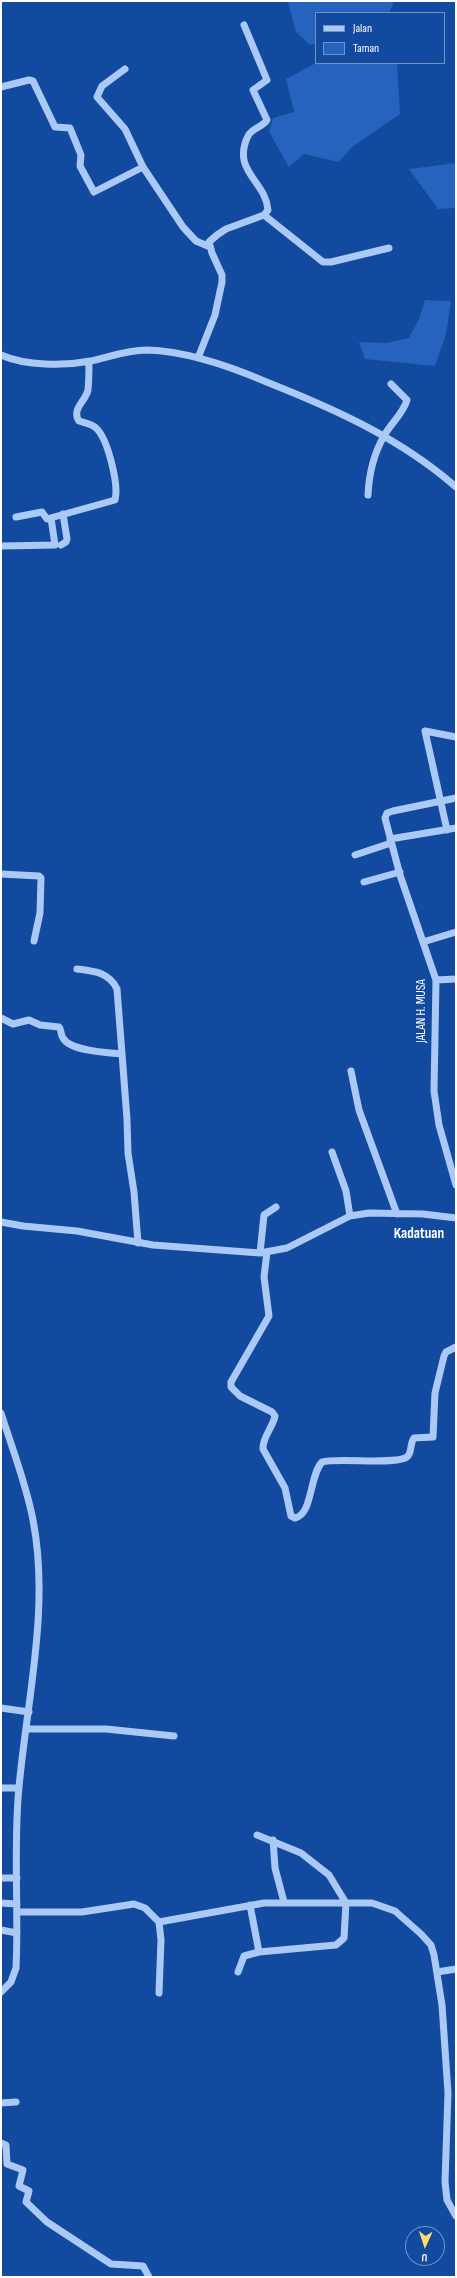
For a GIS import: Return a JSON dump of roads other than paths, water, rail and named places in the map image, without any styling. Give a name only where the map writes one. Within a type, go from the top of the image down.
[{"type":"street","points":[[198,358],[214,320],[222,282],[222,275],[210,247],[210,242],[217,235],[264,215],[268,210],[267,203],[247,172],[244,162],[244,152],[250,134],[266,122],[253,90],[267,80],[244,25]]},
{"type":"street","points":[[125,70],[102,86],[97,97],[125,130],[143,167],[183,227],[196,240],[210,247]]},
{"type":"street","points":[[1,87],[29,80],[33,81],[55,127],[70,128],[81,156],[80,166],[94,192],[143,167]]},
{"type":"street","points":[[264,215],[323,262],[331,262],[389,248]]},
{"type":"street","points":[[1,355],[10,359],[37,363],[89,361],[124,352],[147,350],[198,358],[254,376],[301,395],[384,435],[430,465],[456,487]]},
{"type":"street","points":[[16,517],[42,512],[46,519],[52,518],[114,502],[116,498],[112,467],[101,433],[92,425],[79,421],[77,418],[78,405],[88,390],[89,361]]},
{"type":"street","points":[[368,495],[369,473],[372,460],[384,435],[402,411],[407,400],[391,384]]},
{"type":"street","points":[[61,545],[67,539],[63,514]]},
{"type":"street","points":[[1,546],[55,545],[52,518]]},
{"type":"street","points":[[447,830],[425,732],[456,737]]},
{"type":"street","points":[[440,801],[456,798]]},
{"type":"street","name":"JALAN H. MUSA","points":[[440,801],[393,811],[387,813],[385,818],[390,841],[436,980],[434,1091],[439,1125],[456,1185]]},
{"type":"street","points":[[355,855],[390,841],[456,828]]},
{"type":"street","points":[[364,882],[400,872]]},
{"type":"street","points":[[1,874],[39,876],[42,878],[40,913],[34,941]]},
{"type":"street","points":[[423,942],[456,932]]},
{"type":"street","points":[[77,969],[106,975],[114,983],[116,988],[128,1153],[134,1192],[138,1243]]},
{"type":"street","points":[[436,980],[456,978]]},
{"type":"street","points":[[1,1018],[13,1024],[26,1020],[40,1025],[59,1027],[63,1039],[68,1044],[89,1050],[122,1054]]},
{"type":"street","points":[[351,1071],[359,1110],[397,1214]]},
{"type":"street","points":[[332,1152],[346,1191],[350,1216]]},
{"type":"street","points":[[276,1207],[264,1215],[264,1277],[268,1316],[232,1382],[231,1387],[240,1396],[272,1412],[275,1416],[272,1428],[263,1444],[263,1449],[285,1488],[291,1516],[295,1518],[303,1514],[309,1499],[315,1472],[322,1462],[383,1461],[404,1458],[409,1454],[414,1438],[433,1437],[435,1394],[444,1356],[446,1352],[456,1346]]},
{"type":"street","points":[[1,1222],[24,1226],[84,1232],[138,1243],[264,1253],[287,1248],[350,1216],[369,1212],[456,1218]]},
{"type":"street","points":[[1,1413],[26,1487],[36,1544],[38,1585],[36,1642],[19,1788],[15,1975],[11,1982],[1,1992]]},
{"type":"street","points":[[1,1708],[29,1712]]},
{"type":"street","points":[[27,1729],[106,1729],[174,1736]]},
{"type":"street","points":[[1,1788],[19,1788]]},
{"type":"street","points":[[238,1972],[244,1956],[259,1952],[296,1950],[341,1943],[345,1932],[346,1903],[329,1876],[320,1867],[301,1853],[273,1840],[257,1835]]},
{"type":"street","points":[[273,1840],[275,1868],[284,1902]]},
{"type":"street","points":[[1,1878],[17,1878]]},
{"type":"street","points":[[159,1922],[250,1905],[284,1902],[372,1903],[389,1907],[395,1911],[431,1945],[442,2005],[448,2093],[445,2182],[447,2200],[456,2216]]},
{"type":"street","points":[[1,1903],[17,1904]]},
{"type":"street","points":[[17,1912],[82,1912],[134,1904],[145,1908],[159,1922],[161,1940],[159,1993]]},
{"type":"street","points":[[250,1905],[259,1952]]},
{"type":"street","points":[[1,1930],[17,1933]]},
{"type":"street","points":[[437,1972],[456,1969]]},
{"type":"street","points":[[1,2103],[16,2102]]},
{"type":"street","points":[[1,2143],[6,2144],[7,2164],[23,2170],[19,2186],[29,2191],[26,2202],[33,2209],[48,2222],[111,2264],[143,2266],[149,2277]]},
{"type":"district","name":"Kadatuan","points":[[419,1234]]}]
